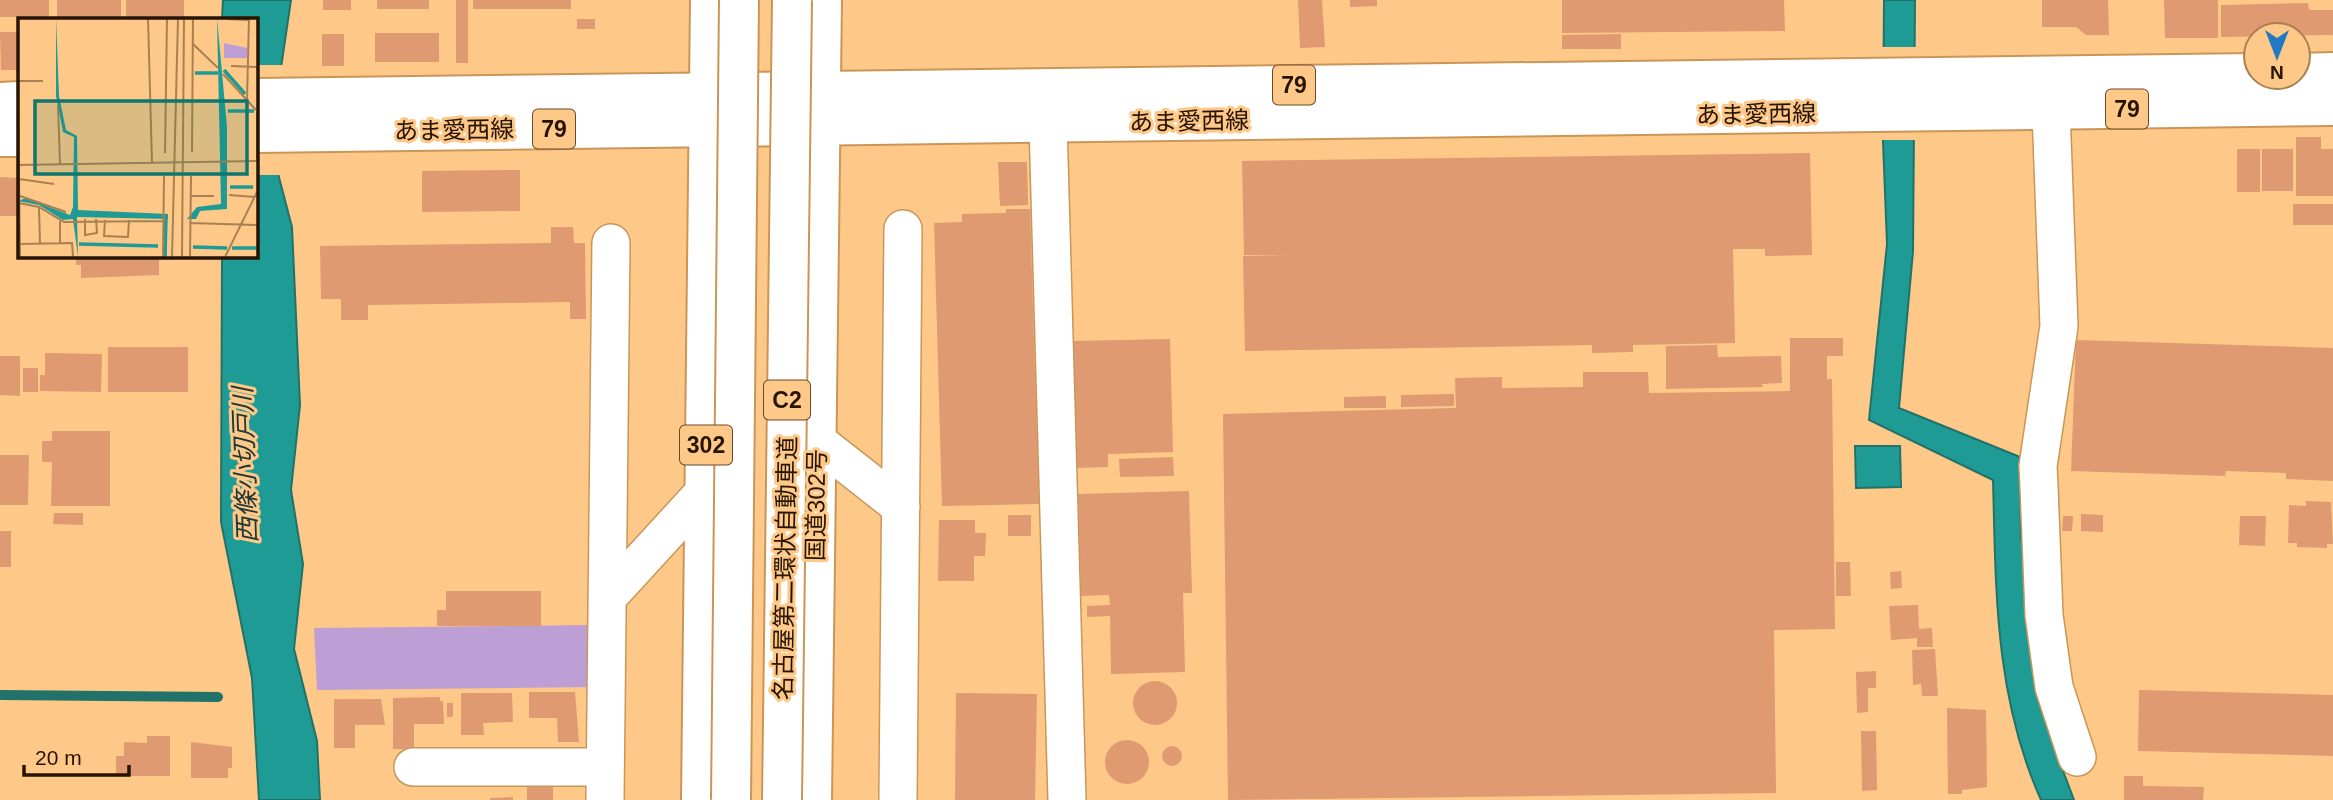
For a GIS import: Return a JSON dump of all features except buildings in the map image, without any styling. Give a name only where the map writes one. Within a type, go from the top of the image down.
[{"type":"main road","name":"302","points":[[701,800],[710,0]]},
{"type":"main road","name":"名古屋第二環状自動車道","points":[[731,800],[739,0]]},
{"type":"main road","name":"名古屋第二環状自動車道","points":[[782,800],[792,0]]},
{"type":"main road","name":"国道302号","points":[[812,800],[822,0]]},
{"type":"main road","points":[[2312,73],[2333,72]]},
{"type":"main road","name":"あま愛西線","points":[[821,107],[1048,123],[1921,94],[2242,74]]},
{"type":"main road","name":"あま愛西線","points":[[1921,94],[2051,110],[2333,106]]},
{"type":"main road","name":"あま愛西線","points":[[271,116],[709,108],[1879,95]]},
{"type":"main road","points":[[0,102],[18,101]]},
{"type":"main road","points":[[0,138],[18,137]]},
{"type":"main road","points":[[695,800],[702,701]]},
{"type":"main road","points":[[813,701],[821,800]]},
{"type":"street","points":[[2051,110],[2059,326],[2038,466],[2044,615],[2054,687],[2077,757]]},
{"type":"street","points":[[1048,123],[1067,800]]},
{"type":"street","points":[[898,800],[903,229]]},
{"type":"street","points":[[413,767],[605,783],[611,243]]},
{"type":"street","points":[[817,441],[901,507]]},
{"type":"street","points":[[607,598],[706,490]]},
{"type":"shaded area","points":[[592,625],[593,687],[317,690],[314,628]]},
{"type":"water","name":"西條小切戸川","points":[[223,0],[291,0],[278,88],[276,166],[292,227],[300,405],[291,490],[303,564],[294,649],[317,741],[320,800],[259,800],[252,678],[221,522],[222,257],[257,257],[257,18],[222,18]]},
{"type":"water","points":[[1884,0],[1915,0],[1913,251],[1899,408],[2020,457],[2021,537],[2057,755],[2074,800],[2041,800],[2014,721],[2000,641],[1993,480],[1869,420],[1887,244],[1883,141]]},
{"type":"water","points":[[1855,446],[1900,446],[1901,487],[1856,488]]},
{"type":"pier","points":[[1880,47],[1918,47],[1918,140],[1880,140]]},
{"type":"pier","points":[[257,65],[285,65],[281,88],[279,165],[282,175],[257,175]]},
{"type":"waterway","points":[[0,695],[218,697]]}]
